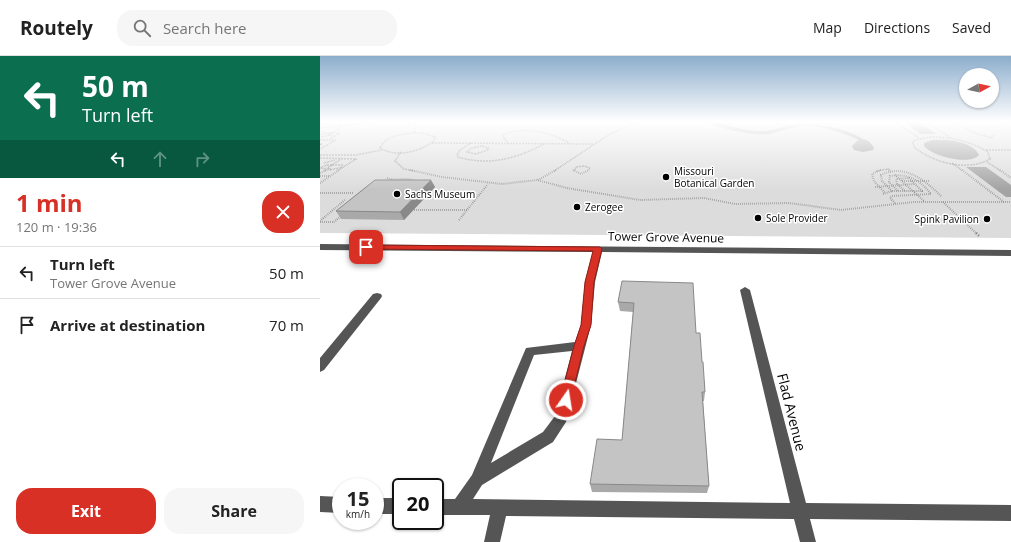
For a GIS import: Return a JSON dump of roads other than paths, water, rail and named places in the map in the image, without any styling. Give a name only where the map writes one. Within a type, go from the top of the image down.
[{"type":"street","name":"Tower Grove Avenue","points":[[320,247],[1011,253]]},
{"type":"street","points":[[477,480],[548,437],[561,418],[579,346],[586,325],[590,282],[598,249]]},
{"type":"street","name":"Flad Avenue","points":[[745,290],[808,542]]},
{"type":"street","points":[[320,367],[377,296]]},
{"type":"street","points":[[458,508],[477,480],[530,351],[579,346]]},
{"type":"street","points":[[320,504],[332,505]]},
{"type":"street","points":[[444,507],[1011,513]]},
{"type":"street","points":[[492,542],[500,509]]},
{"type":"place","name":"Missouri Botanical Garden","points":[[666,177]]},
{"type":"place","name":"Sachs Museum","points":[[397,194]]},
{"type":"place","name":"Zerogee","points":[[577,207]]},
{"type":"place","name":"Sole Provider","points":[[758,218]]},
{"type":"place","name":"Spink Pavilion","points":[[987,219]]}]
